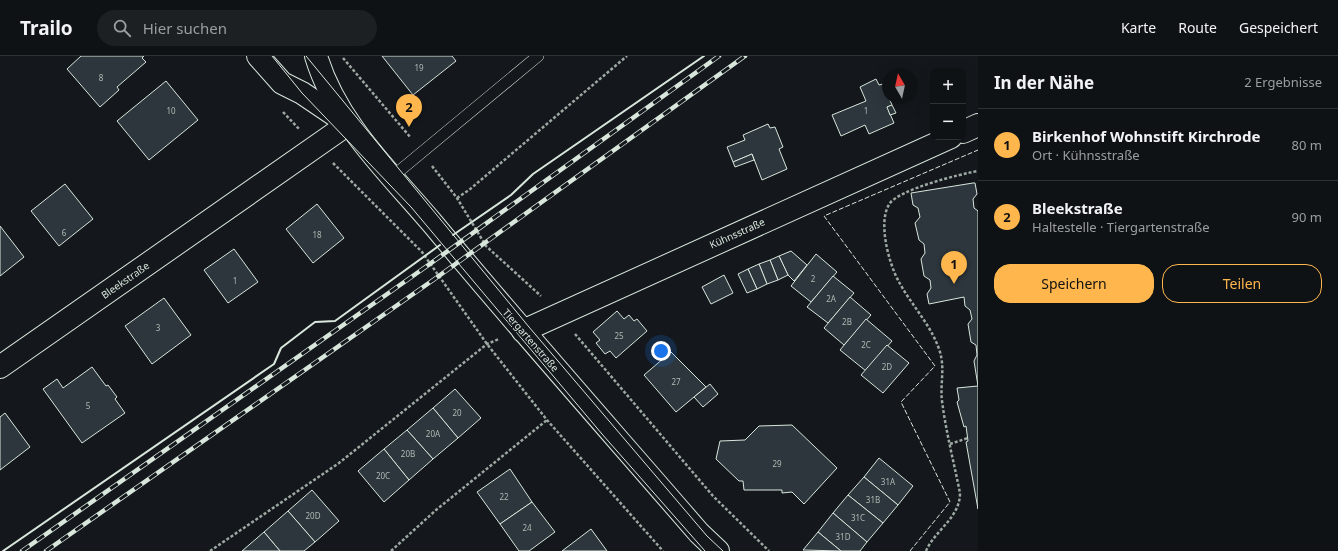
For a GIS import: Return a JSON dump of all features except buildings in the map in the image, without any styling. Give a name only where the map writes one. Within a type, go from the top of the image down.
[{"type":"street","name":"Tiergartenstraße","points":[[258,56],[282,83],[302,93],[348,124]]},
{"type":"street","name":"Tiergartenstraße","points":[[316,56],[322,76],[348,124],[523,330],[699,533],[718,551]]},
{"type":"street","name":"Bleekstraße","points":[[3,359],[348,124]]},
{"type":"street","points":[[966,131],[978,125]]},
{"type":"street","name":"Kühnsstraße","points":[[523,330],[944,140]]},
{"type":"lane","points":[[392,177],[538,56]]},
{"type":"path","points":[[457,198],[627,56]]},
{"type":"path","points":[[278,106],[316,147],[422,252],[486,344],[547,420],[663,551]]},
{"type":"path","points":[[926,551],[947,523],[960,502],[942,399],[943,364],[932,333],[899,282],[890,263],[884,221],[891,203],[904,194],[919,187],[978,171]]},
{"type":"path","points":[[210,551],[339,463],[486,344]]},
{"type":"path","points":[[392,551],[436,510],[547,420]]},
{"type":"path","points":[[950,444],[968,438]]},
{"type":"tram line","points":[[272,56],[302,93],[411,207],[602,434],[705,551]]},
{"type":"tram line","points":[[306,56],[529,327],[707,536],[723,551]]},
{"type":"railway","points":[[22,551],[427,266],[719,56]]},
{"type":"railway","points":[[46,551],[436,278],[745,56]]},
{"type":"fence","points":[[910,551],[950,502],[901,402],[935,366],[824,216],[978,150]]},
{"type":"wall","points":[[453,235],[511,195],[533,174],[704,56]]},
{"type":"wall","points":[[3,551],[274,364],[281,348],[315,322],[335,321],[440,245]]},
{"type":"place","name":"Bleekstraße","points":[[409,127]]},
{"type":"place","name":"Birkenhof Wohnstift Kirchrode","points":[[954,284]]}]
